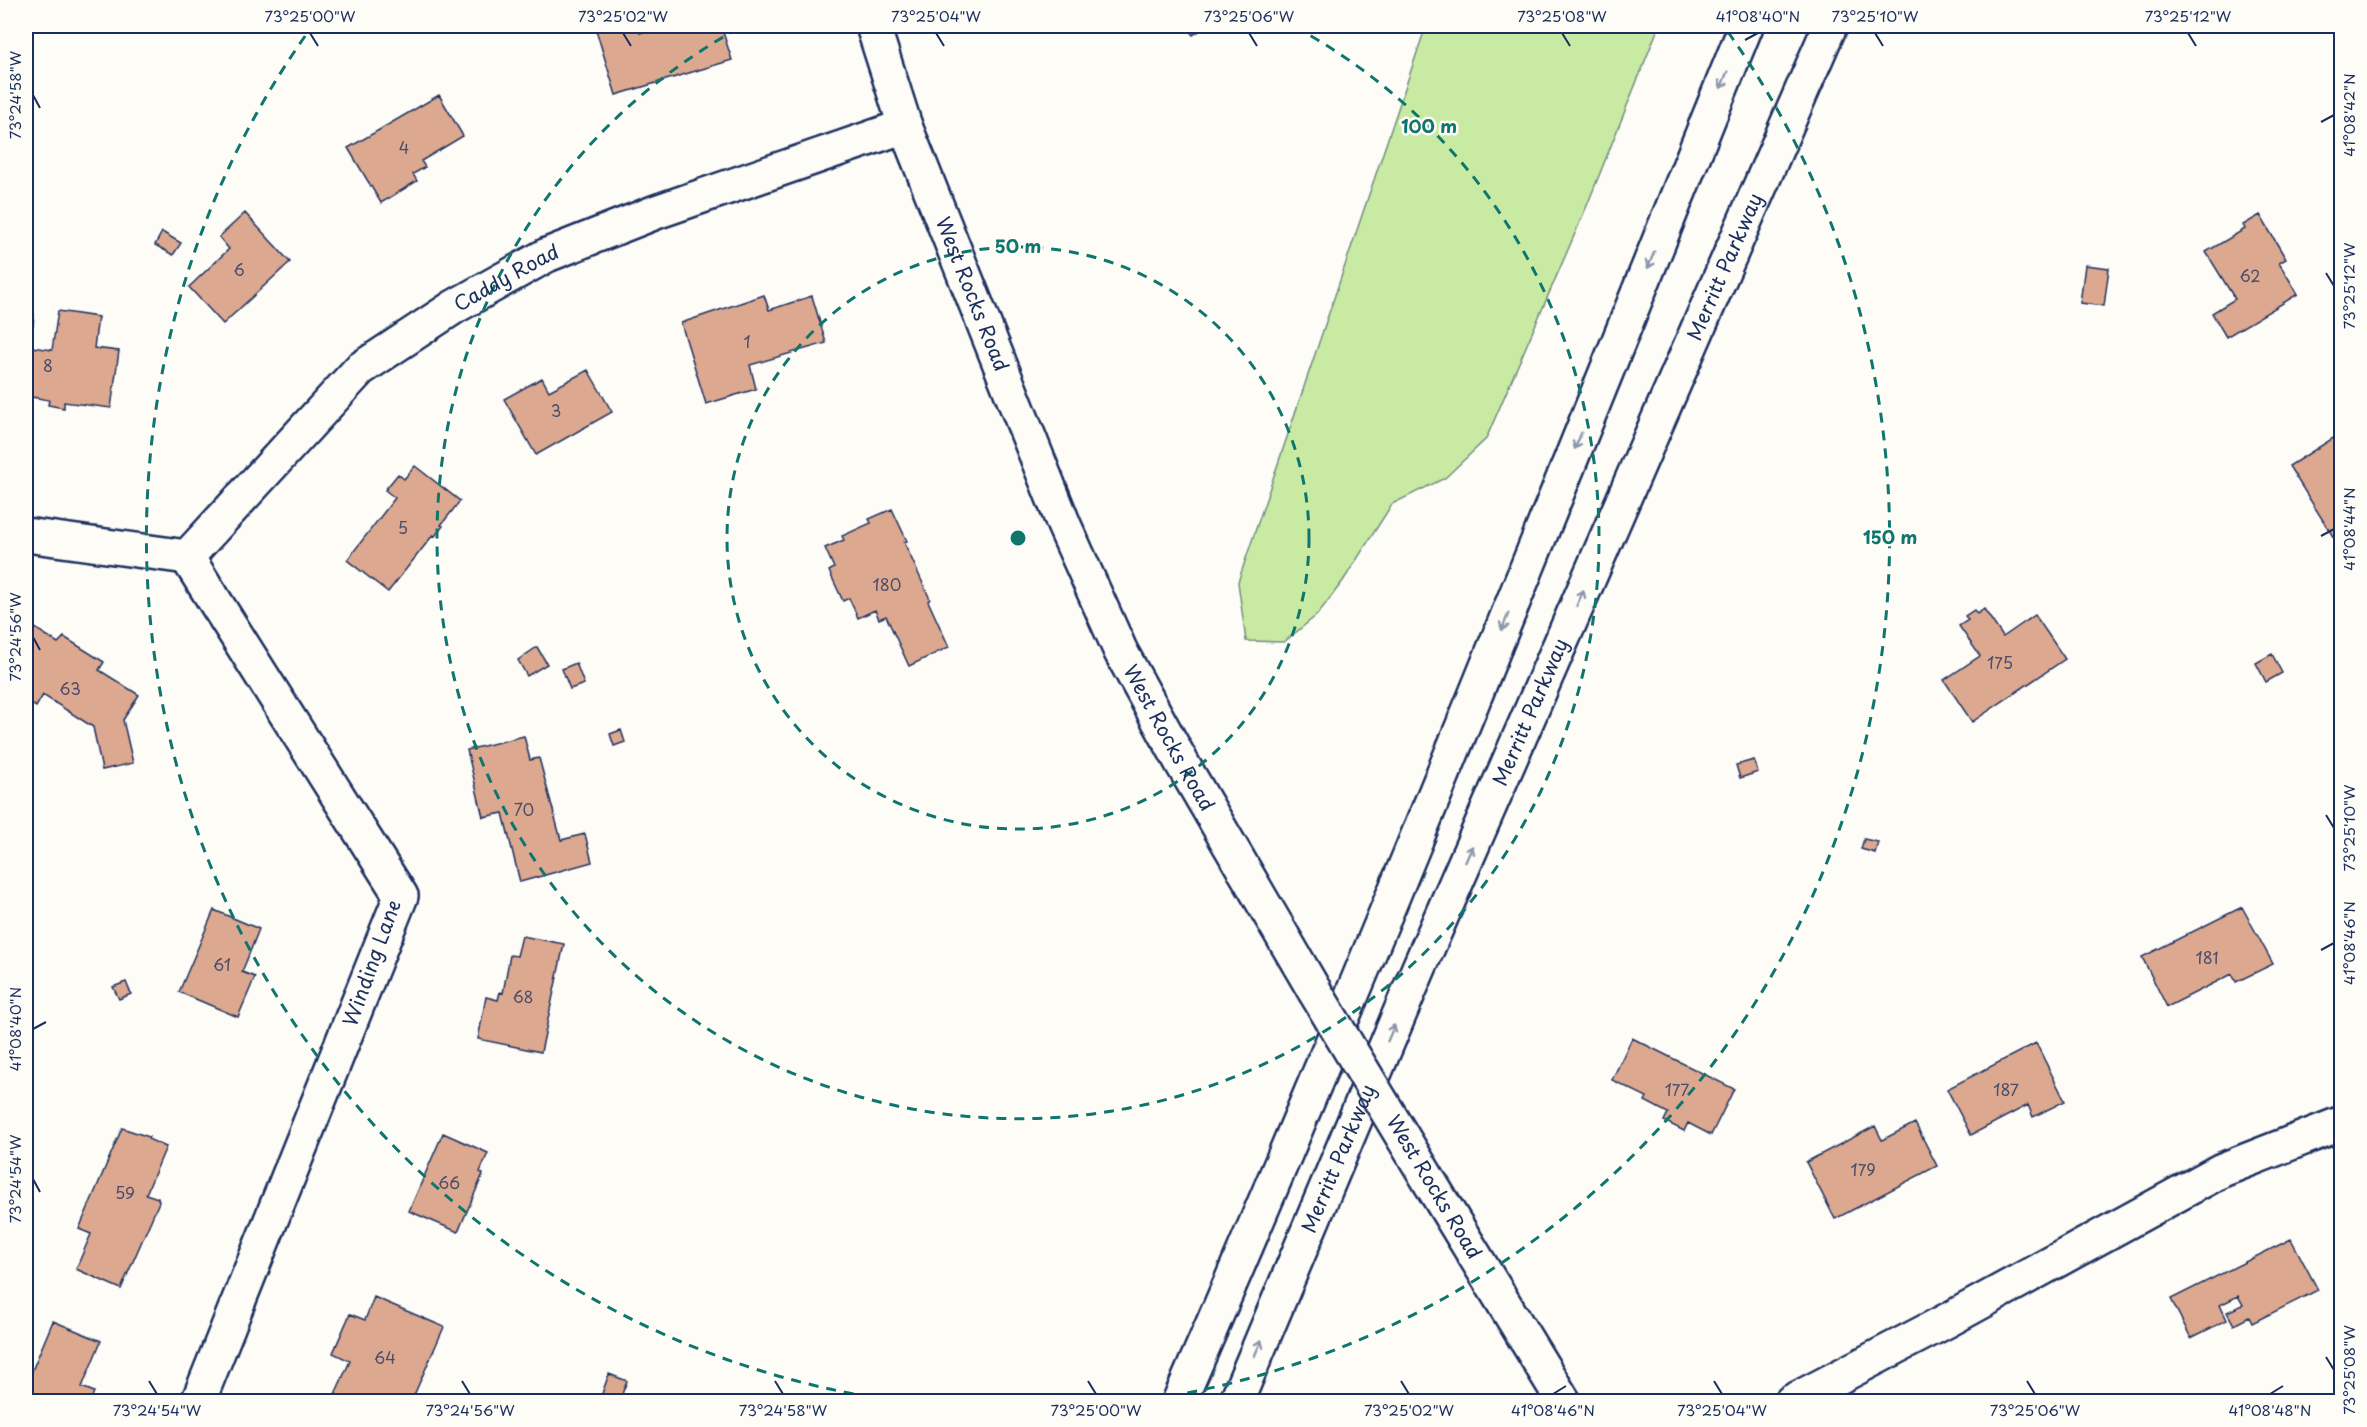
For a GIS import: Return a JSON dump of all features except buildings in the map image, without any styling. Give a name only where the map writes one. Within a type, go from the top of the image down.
[{"type":"main road","name":"West Rocks Road","points":[[873,26],[905,126],[1064,525],[1121,652],[1314,990],[1564,1401]]},
{"type":"main road","points":[[1179,1401],[1257,1221],[1474,699],[1746,26]]},
{"type":"main road","name":"Merritt Parkway","points":[[1236,1401],[1423,959],[1830,26]]},
{"type":"main road","name":"Caddy Road","points":[[187,557],[360,369],[454,307],[558,250],[656,212],[905,126]]},
{"type":"main road","points":[[26,535],[187,557]]},
{"type":"main road","name":"Winding Lane","points":[[187,557],[402,897],[198,1401]]},
{"type":"main road","points":[[1791,1401],[1948,1320],[2222,1170],[2342,1123]]},
{"type":"green space","points":[[1426,26],[1659,26],[1586,208],[1486,439],[1445,478],[1392,504],[1343,581],[1317,615],[1284,642],[1246,641],[1238,582]]}]
